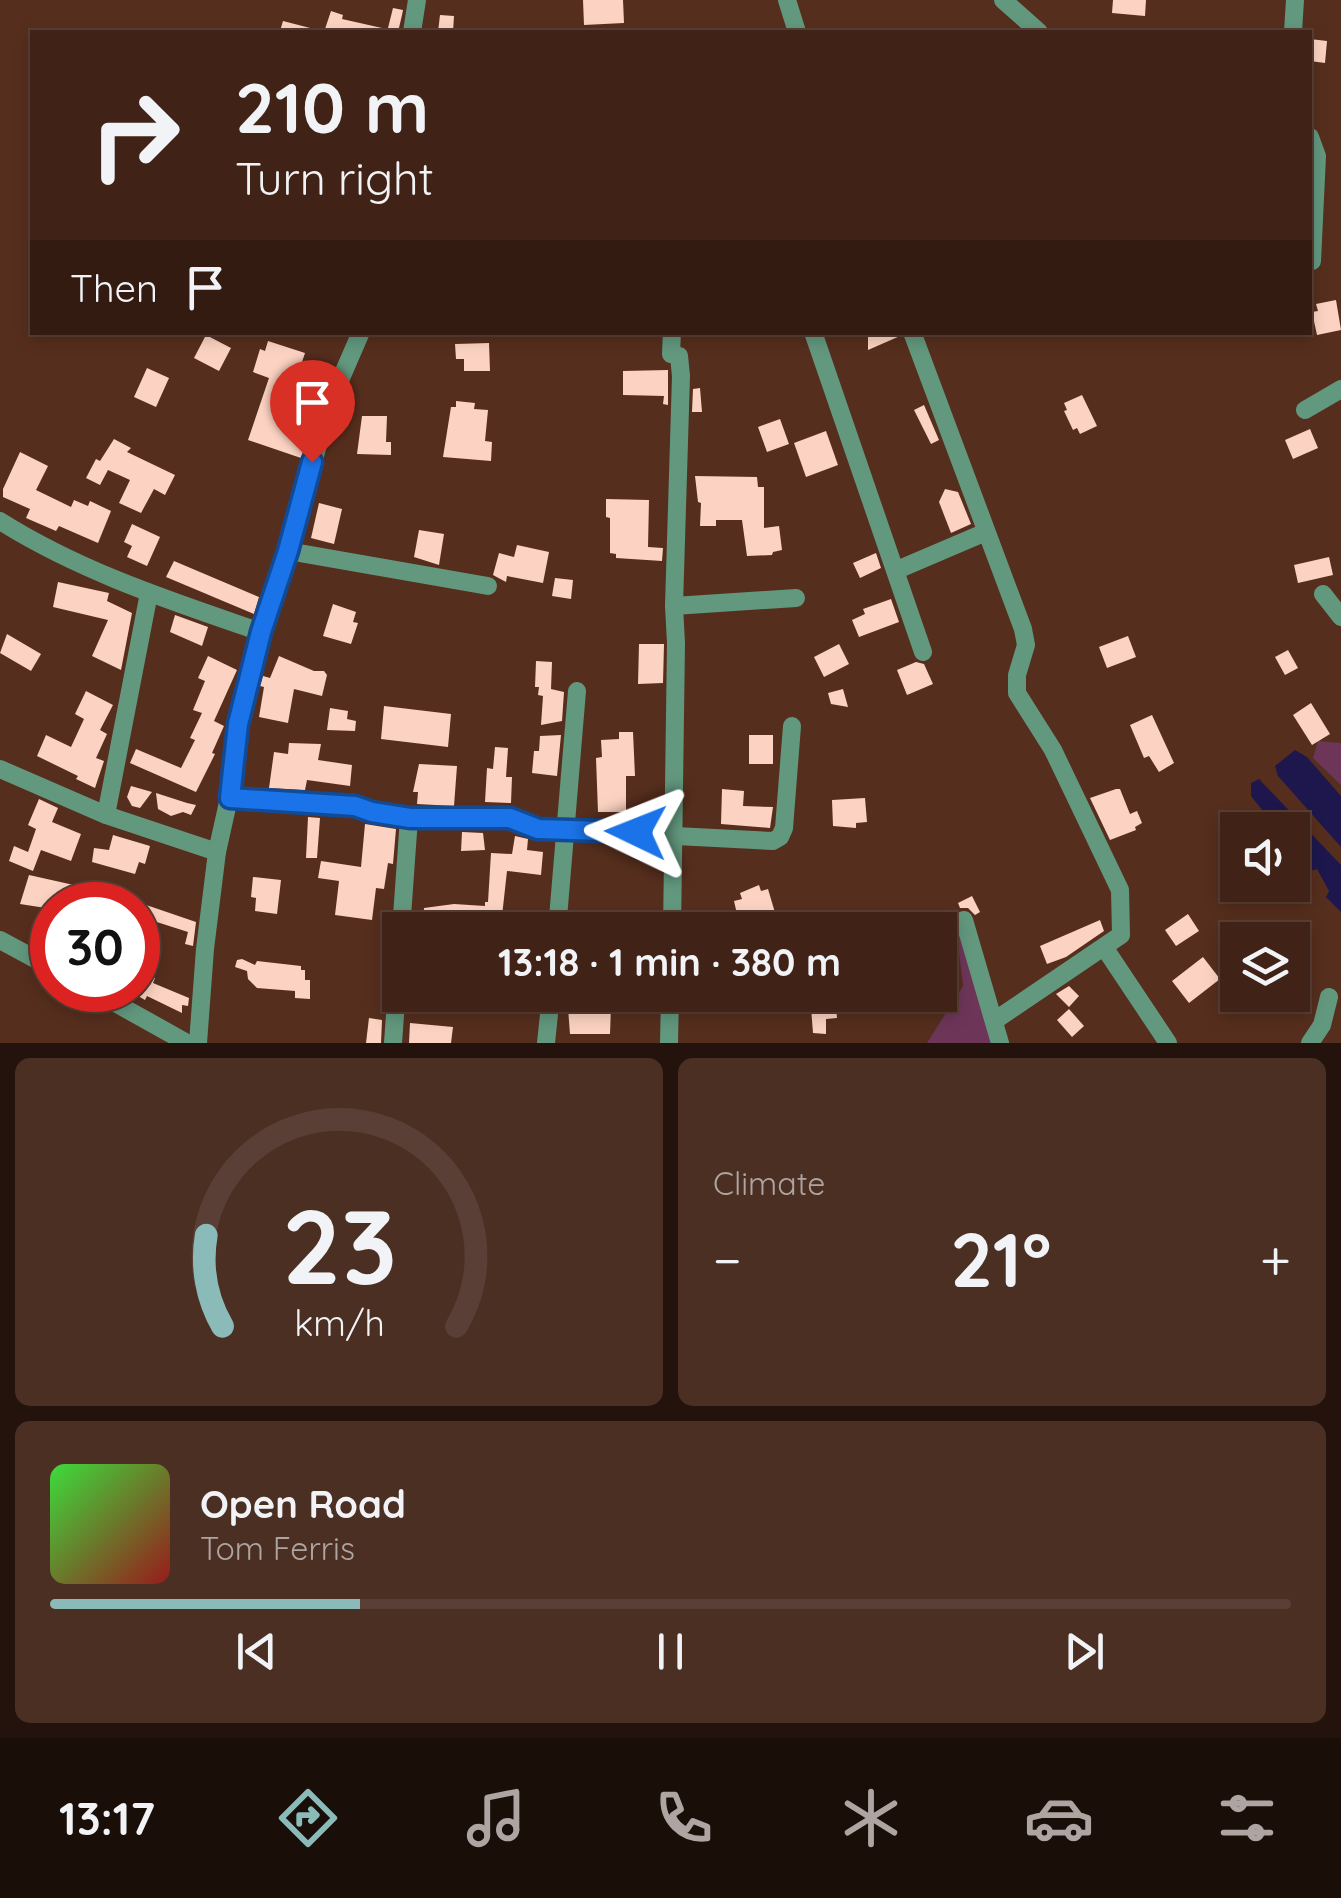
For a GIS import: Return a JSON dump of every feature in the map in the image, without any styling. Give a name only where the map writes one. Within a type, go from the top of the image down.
[{"type":"street","points":[[412,30],[417,0]]},
{"type":"street","points":[[787,0],[797,30]]},
{"type":"street","points":[[1003,0],[1037,30]]},
{"type":"street","points":[[1293,30],[1295,0]]},
{"type":"street","points":[[1312,142],[1317,156],[1312,261]]},
{"type":"street","points":[[198,1043],[217,852],[230,798],[238,724],[261,632],[329,406],[360,335]]},
{"type":"street","points":[[672,335],[671,354],[679,356],[681,376],[674,606],[672,912]]},
{"type":"street","points":[[814,335],[923,652]]},
{"type":"street","points":[[913,335],[1024,630],[1026,645],[1017,675],[1017,693],[1052,750],[1120,890],[1121,935],[994,1021]]},
{"type":"street","points":[[1306,410],[1341,389]]},
{"type":"street","points":[[0,521],[45,549],[150,593],[261,632]]},
{"type":"street","points":[[897,570],[986,532]]},
{"type":"street","points":[[288,551],[488,586]]},
{"type":"street","points":[[106,815],[150,593]]},
{"type":"street","points":[[1323,594],[1341,618]]},
{"type":"street","points":[[674,606],[796,598]]},
{"type":"street","points":[[559,912],[577,691]]},
{"type":"street","points":[[230,798],[355,806],[410,818],[510,818],[538,829],[773,841],[784,828],[792,726]]},
{"type":"street","points":[[0,768],[106,815],[217,852]]},
{"type":"street","points":[[392,1043],[410,818]]},
{"type":"street","points":[[964,920],[1000,1043]]},
{"type":"street","points":[[0,940],[30,956]]},
{"type":"street","points":[[1104,946],[1168,1043]]},
{"type":"street","points":[[1310,1043],[1322,1025],[1330,996]]},
{"type":"street","points":[[132,1012],[188,1043]]},
{"type":"street","points":[[546,1043],[549,1012]]},
{"type":"street","points":[[669,1043],[670,1012]]},
{"type":"shaded area","points":[[1318,741],[1341,743],[1341,785],[1313,758]]},
{"type":"shaded area","points":[[1295,750],[1307,757],[1341,796],[1341,847],[1278,776],[1275,766]]},
{"type":"shaded area","points":[[1259,779],[1290,812],[1264,812],[1251,796],[1251,783]]},
{"type":"shaded area","points":[[1310,832],[1341,865],[1341,912],[1326,897],[1329,891],[1317,869],[1310,871]]},
{"type":"shaded area","points":[[965,926],[1000,1043],[927,1043],[947,1012],[957,1012],[957,996],[963,986],[957,927]]},
{"type":"building","points":[[583,0],[623,0],[624,23],[584,25]]},
{"type":"building","points":[[1113,0],[1146,0],[1145,16],[1112,13]]},
{"type":"building","points":[[393,8],[403,10],[398,30],[388,30]]},
{"type":"building","points":[[331,11],[343,15],[342,19],[382,28],[382,30],[325,30]]},
{"type":"building","points":[[440,15],[454,16],[453,30],[438,30]]},
{"type":"building","points":[[283,21],[314,29],[314,30],[280,30]]},
{"type":"building","points":[[1312,39],[1327,41],[1325,63],[1312,61]]},
{"type":"building","points":[[1336,300],[1341,330],[1317,335],[1312,312],[1318,311],[1316,304]]},
{"type":"building","points":[[206,335],[231,348],[219,371],[194,358]]},
{"type":"building","points":[[868,335],[900,335],[900,336],[868,350]]},
{"type":"building","points":[[268,341],[305,353],[294,386],[320,394],[301,458],[248,440],[269,378],[253,372],[260,349],[265,351]]},
{"type":"building","points":[[489,343],[490,371],[464,371],[464,359],[456,359],[455,344]]},
{"type":"building","points":[[147,368],[169,378],[156,407],[134,397]]},
{"type":"building","points":[[668,370],[668,405],[663,404],[664,396],[623,395],[623,371]]},
{"type":"building","points":[[700,388],[702,412],[692,412],[693,389]]},
{"type":"building","points":[[1082,395],[1097,426],[1080,434],[1077,428],[1073,430],[1064,403]]},
{"type":"building","points":[[456,401],[475,403],[474,409],[488,410],[485,441],[492,442],[491,461],[443,457],[451,407],[456,407]]},
{"type":"building","points":[[924,405],[939,440],[931,444],[914,410]]},
{"type":"building","points":[[362,416],[387,416],[386,442],[391,442],[391,455],[357,454]]},
{"type":"building","points":[[780,419],[789,444],[767,452],[758,427]]},
{"type":"building","points":[[1310,429],[1318,448],[1293,459],[1285,440]]},
{"type":"building","points":[[826,431],[838,465],[806,477],[794,443]]},
{"type":"building","points":[[114,439],[131,448],[127,452],[175,475],[165,495],[154,489],[141,513],[119,503],[130,480],[108,470],[100,485],[86,478]]},
{"type":"building","points":[[20,452],[48,466],[36,490],[71,507],[74,500],[88,506],[90,501],[111,511],[98,543],[59,526],[56,531],[26,518],[30,509],[3,497]]},
{"type":"building","points":[[695,476],[757,477],[758,487],[764,487],[764,528],[779,526],[782,550],[772,555],[747,556],[742,520],[716,520],[716,526],[700,526],[701,503]]},
{"type":"building","points":[[945,489],[958,492],[971,524],[951,533],[939,502]]},
{"type":"building","points":[[606,499],[649,500],[648,547],[663,548],[662,561],[616,558],[616,554],[610,553]]},
{"type":"building","points":[[319,503],[342,509],[334,544],[311,538]]},
{"type":"building","points":[[132,524],[160,537],[147,566],[127,557],[132,546],[124,542]]},
{"type":"building","points":[[419,530],[444,534],[439,565],[414,557]]},
{"type":"building","points":[[517,545],[549,552],[543,583],[507,576],[506,582],[493,575],[499,553],[514,557]]},
{"type":"building","points":[[876,553],[881,568],[860,578],[853,563]]},
{"type":"building","points":[[1329,557],[1333,575],[1298,583],[1294,565]]},
{"type":"building","points":[[174,561],[259,597],[254,614],[166,577]]},
{"type":"building","points":[[555,578],[573,580],[571,599],[552,596]]},
{"type":"building","points":[[58,582],[109,593],[107,601],[132,613],[121,670],[92,656],[108,620],[53,607]]},
{"type":"building","points":[[891,599],[899,622],[859,637],[852,620],[865,614],[863,609]]},
{"type":"building","points":[[333,604],[356,612],[353,622],[358,623],[351,644],[323,636]]},
{"type":"building","points":[[175,615],[208,627],[202,646],[170,632]]},
{"type":"building","points":[[7,634],[41,654],[31,671],[0,653]]},
{"type":"building","points":[[1128,636],[1136,657],[1107,668],[1099,647]]},
{"type":"building","points":[[639,644],[664,644],[663,683],[638,684]]},
{"type":"building","points":[[839,644],[849,664],[824,677],[814,657]]},
{"type":"building","points":[[1288,650],[1298,668],[1285,675],[1275,657]]},
{"type":"building","points":[[208,656],[237,670],[214,721],[224,726],[212,753],[215,754],[196,792],[130,763],[136,749],[181,768],[195,740],[190,738],[202,713],[193,710],[205,681],[198,678]]},
{"type":"building","points":[[279,656],[327,675],[322,696],[294,689],[288,723],[259,717],[263,676],[270,678]]},
{"type":"building","points":[[536,661],[552,662],[551,689],[564,692],[562,721],[541,725],[543,696],[538,695],[539,687],[535,687]]},
{"type":"building","points":[[916,662],[924,664],[933,684],[907,695],[897,670]]},
{"type":"building","points":[[843,689],[848,707],[831,704],[828,693]]},
{"type":"building","points":[[86,691],[113,705],[100,730],[107,734],[96,758],[104,761],[95,788],[37,756],[46,735],[71,747],[84,719],[75,714]]},
{"type":"building","points":[[1311,703],[1330,734],[1312,745],[1293,715]]},
{"type":"building","points":[[384,706],[451,714],[448,747],[381,739]]},
{"type":"building","points":[[330,708],[348,711],[347,719],[356,721],[355,731],[327,730]]},
{"type":"building","points":[[1152,715],[1174,763],[1159,772],[1149,756],[1144,758],[1130,725]]},
{"type":"building","points":[[619,732],[633,732],[635,776],[626,776],[626,812],[598,812],[596,758],[602,757],[601,740],[619,739]]},
{"type":"building","points":[[561,735],[557,776],[532,773],[540,736]]},
{"type":"building","points":[[749,735],[773,735],[773,764],[749,764]]},
{"type":"building","points":[[289,743],[321,744],[318,760],[352,765],[350,786],[307,780],[305,790],[269,788],[274,752],[288,754]]},
{"type":"building","points":[[495,747],[508,748],[506,777],[512,777],[511,803],[485,802],[487,768],[493,769]]},
{"type":"building","points":[[419,764],[457,766],[454,806],[417,804],[418,792],[413,792]]},
{"type":"building","points":[[131,786],[152,792],[140,808],[132,806],[127,797]]},
{"type":"building","points":[[722,789],[744,791],[743,806],[773,807],[770,828],[721,824]]},
{"type":"building","points":[[1120,789],[1130,814],[1137,811],[1142,823],[1136,830],[1110,840],[1090,798]]},
{"type":"building","points":[[156,793],[196,805],[191,815],[183,812],[171,816],[158,809]]},
{"type":"building","points":[[865,798],[867,822],[856,823],[856,828],[833,826],[832,800]]},
{"type":"building","points":[[39,799],[58,808],[52,822],[81,834],[71,861],[41,850],[33,871],[9,861],[14,846],[28,852],[36,829],[28,825]]},
{"type":"building","points":[[308,817],[320,818],[317,858],[306,858]]},
{"type":"building","points":[[365,824],[396,829],[393,864],[388,863],[384,889],[376,888],[372,920],[335,915],[339,881],[318,878],[321,861],[361,867]]},
{"type":"building","points":[[462,832],[483,833],[485,850],[461,851]]},
{"type":"building","points":[[113,835],[150,846],[145,864],[139,862],[135,874],[92,862],[94,848],[109,850]]},
{"type":"building","points":[[515,836],[528,839],[527,850],[543,852],[541,875],[507,871],[502,912],[424,912],[424,908],[454,904],[485,906],[491,853],[512,854]]},
{"type":"building","points":[[29,875],[60,882],[30,882],[30,906],[20,904]]},
{"type":"building","points":[[253,877],[281,880],[277,914],[255,911],[256,898],[251,897]]},
{"type":"building","points":[[759,885],[761,891],[768,889],[775,912],[736,912],[734,901],[742,899],[740,893]]},
{"type":"building","points":[[972,896],[980,912],[975,915],[958,903]]},
{"type":"building","points":[[160,910],[196,922],[193,946],[185,944],[188,932],[160,923]]},
{"type":"building","points":[[1188,914],[1199,931],[1176,946],[1165,930]]},
{"type":"building","points":[[1100,920],[1104,931],[1066,957],[1047,964],[1040,946]]},
{"type":"building","points":[[1203,957],[1220,979],[1189,1003],[1172,981]]},
{"type":"building","points":[[237,960],[255,965],[257,961],[301,966],[305,980],[310,980],[310,999],[295,998],[295,991],[257,988],[248,979],[247,971],[235,967]]},
{"type":"building","points":[[160,986],[189,998],[188,1006],[182,1005],[182,1013],[160,1002]]},
{"type":"building","points":[[1069,986],[1079,996],[1069,1007],[1056,994]]},
{"type":"building","points":[[1069,1009],[1084,1026],[1072,1037],[1057,1020]]},
{"type":"building","points":[[568,1012],[611,1012],[610,1034],[570,1034]]},
{"type":"building","points":[[811,1012],[836,1012],[837,1018],[826,1019],[826,1034],[813,1033]]},
{"type":"building","points":[[369,1018],[382,1020],[381,1043],[366,1043]]},
{"type":"building","points":[[410,1023],[453,1027],[451,1043],[409,1043]]},
{"type":"route","points":[[312,462],[238,724],[230,798],[355,806],[410,818],[510,818],[538,829],[636,832]]}]
